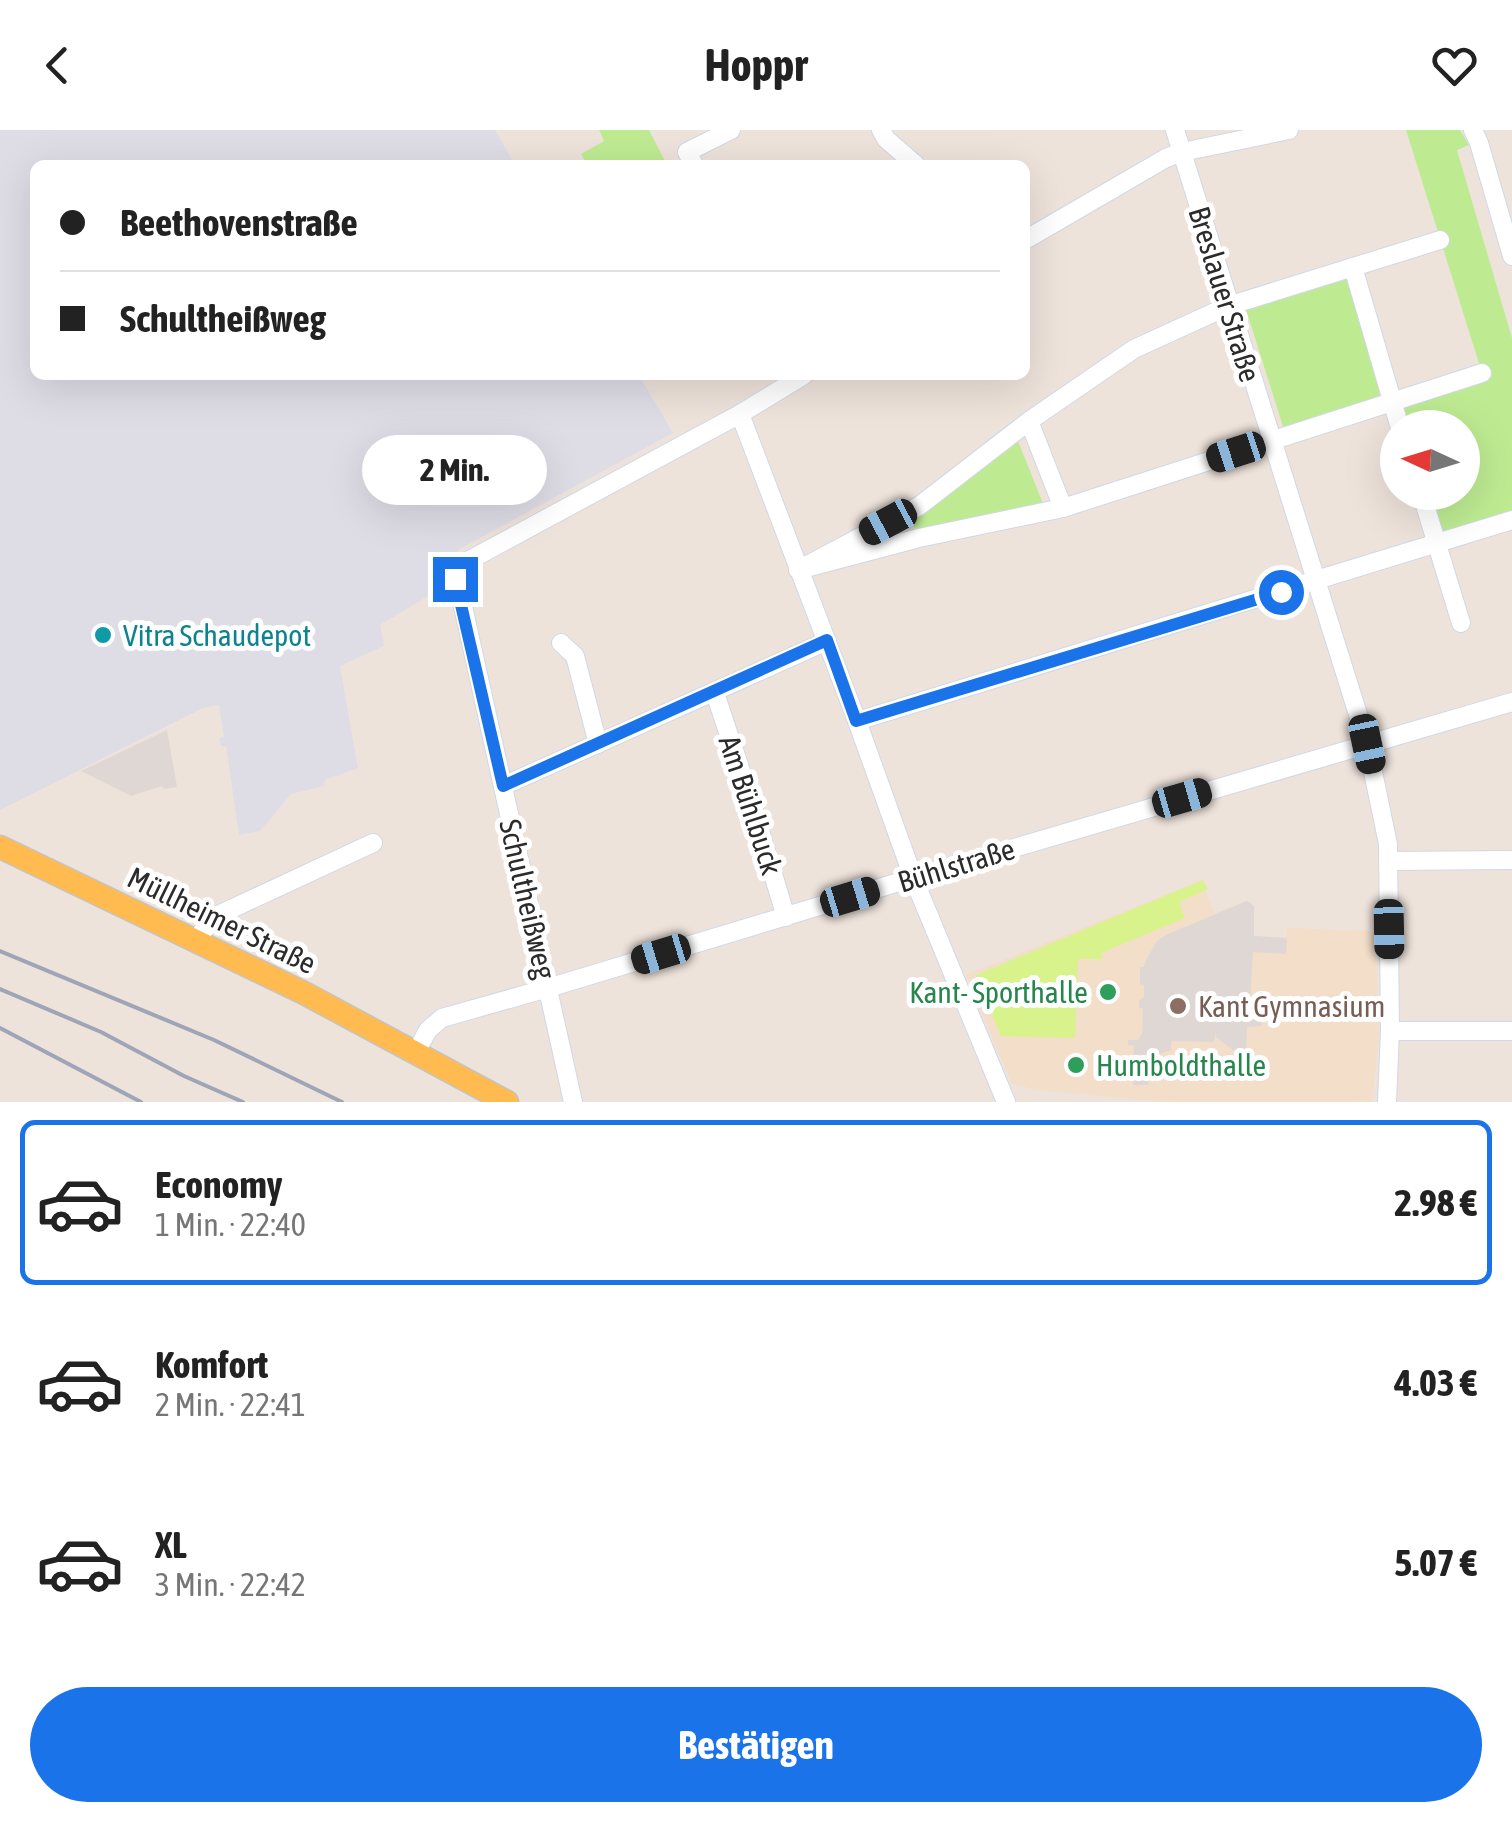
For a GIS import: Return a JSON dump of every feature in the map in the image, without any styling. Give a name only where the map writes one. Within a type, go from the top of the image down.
[{"type":"main road","name":"Müllheimer Straße","points":[[0,847],[196,939],[507,1102]]},
{"type":"street","points":[[692,160],[688,152],[731,130]]},
{"type":"street","points":[[881,130],[910,160]]},
{"type":"street","name":"Breslauer Straße","points":[[1175,130],[1367,744],[1388,844],[1387,1102]]},
{"type":"street","points":[[1030,237],[1166,158],[1289,130]]},
{"type":"street","points":[[1473,130],[1507,218],[1512,256]]},
{"type":"street","points":[[798,570],[919,506],[1029,421],[1134,350],[1228,306],[1440,240]]},
{"type":"street","points":[[1353,267],[1395,410]]},
{"type":"street","points":[[798,570],[919,538],[1062,508],[1482,373]]},
{"type":"street","points":[[796,380],[740,414],[913,877],[1011,1101]]},
{"type":"street","name":"Schultheißweg","points":[[573,1102],[455,579],[464,564],[740,414]]},
{"type":"street","points":[[1029,421],[1062,508]]},
{"type":"street","points":[[1426,510],[1461,623]]},
{"type":"street","points":[[856,721],[1506,522]]},
{"type":"street","points":[[503,786],[827,640]]},
{"type":"street","points":[[560,643],[575,656],[598,744]]},
{"type":"street","name":"Am Bühlbuck","points":[[714,693],[786,917]]},
{"type":"street","name":"Bühlstraße","points":[[416,1052],[428,1030],[442,1018],[1512,702]]},
{"type":"street","points":[[196,939],[216,916],[373,844]]},
{"type":"street","points":[[1388,861],[1512,860]]},
{"type":"street","points":[[1390,1030],[1512,1030]]},
{"type":"shaded area","points":[[0,130],[495,130],[512,160],[30,160],[30,380],[642,380],[673,433],[458,550],[445,586],[380,625],[384,646],[340,666],[358,768],[325,780],[324,786],[291,794],[260,831],[239,835],[226,746],[221,746],[219,738],[224,737],[219,705],[203,708],[0,810]]},
{"type":"shaded area","points":[[167,730],[177,787],[162,786],[131,796],[81,771]]},
{"type":"shaded area","name":"Kant Gymnasium","points":[[1202,880],[1214,913],[1247,901],[1254,906],[1254,936],[1286,938],[1287,928],[1375,931],[1379,1036],[1372,1102],[1163,1102],[1012,1084],[966,975]]},
{"type":"shaded area","points":[[1247,901],[1254,906],[1254,936],[1287,938],[1286,954],[1253,952],[1246,1019],[1262,1020],[1261,1026],[1247,1027],[1246,1051],[1234,1051],[1216,1037],[1216,1030],[1214,1042],[1171,1041],[1171,1050],[1152,1061],[1148,1085],[1133,1085],[1134,1046],[1128,1045],[1128,1040],[1138,1040],[1142,1034],[1143,1009],[1139,1000],[1144,997],[1144,985],[1140,984],[1140,967],[1144,967],[1157,941],[1166,935]]},
{"type":"green space","points":[[599,130],[649,130],[664,160],[584,160],[581,154],[604,141]]},
{"type":"green space","points":[[1406,130],[1460,130],[1469,145],[1457,150],[1512,338],[1512,520],[1437,543],[1426,510],[1480,510],[1480,410],[1395,410],[1392,401],[1482,373]]},
{"type":"green space","points":[[1353,267],[1392,401],[1286,436],[1243,300]]},
{"type":"green space","points":[[1016,436],[1044,506],[922,531],[914,527],[913,517]]},
{"type":"green space","points":[[1203,880],[1208,889],[1179,902],[1185,918],[1101,953],[1103,959],[1078,959],[1075,1038],[1001,1036],[976,975]]},
{"type":"railway","points":[[0,951],[214,1040],[342,1102]]},
{"type":"railway","points":[[0,989],[101,1032],[243,1102]]},
{"type":"railway","points":[[0,1028],[141,1102]]},
{"type":"place","name":"Vitra Schaudepot","points":[[103,635]]},
{"type":"place","name":"Kant- Sporthalle","points":[[1108,992]]},
{"type":"place","name":"Kant Gymnasium","points":[[1178,1006]]},
{"type":"place","name":"Humboldthalle","points":[[1076,1065]]},
{"type":"route","points":[[455,579],[503,786],[827,640],[856,721],[1281,592]]}]
